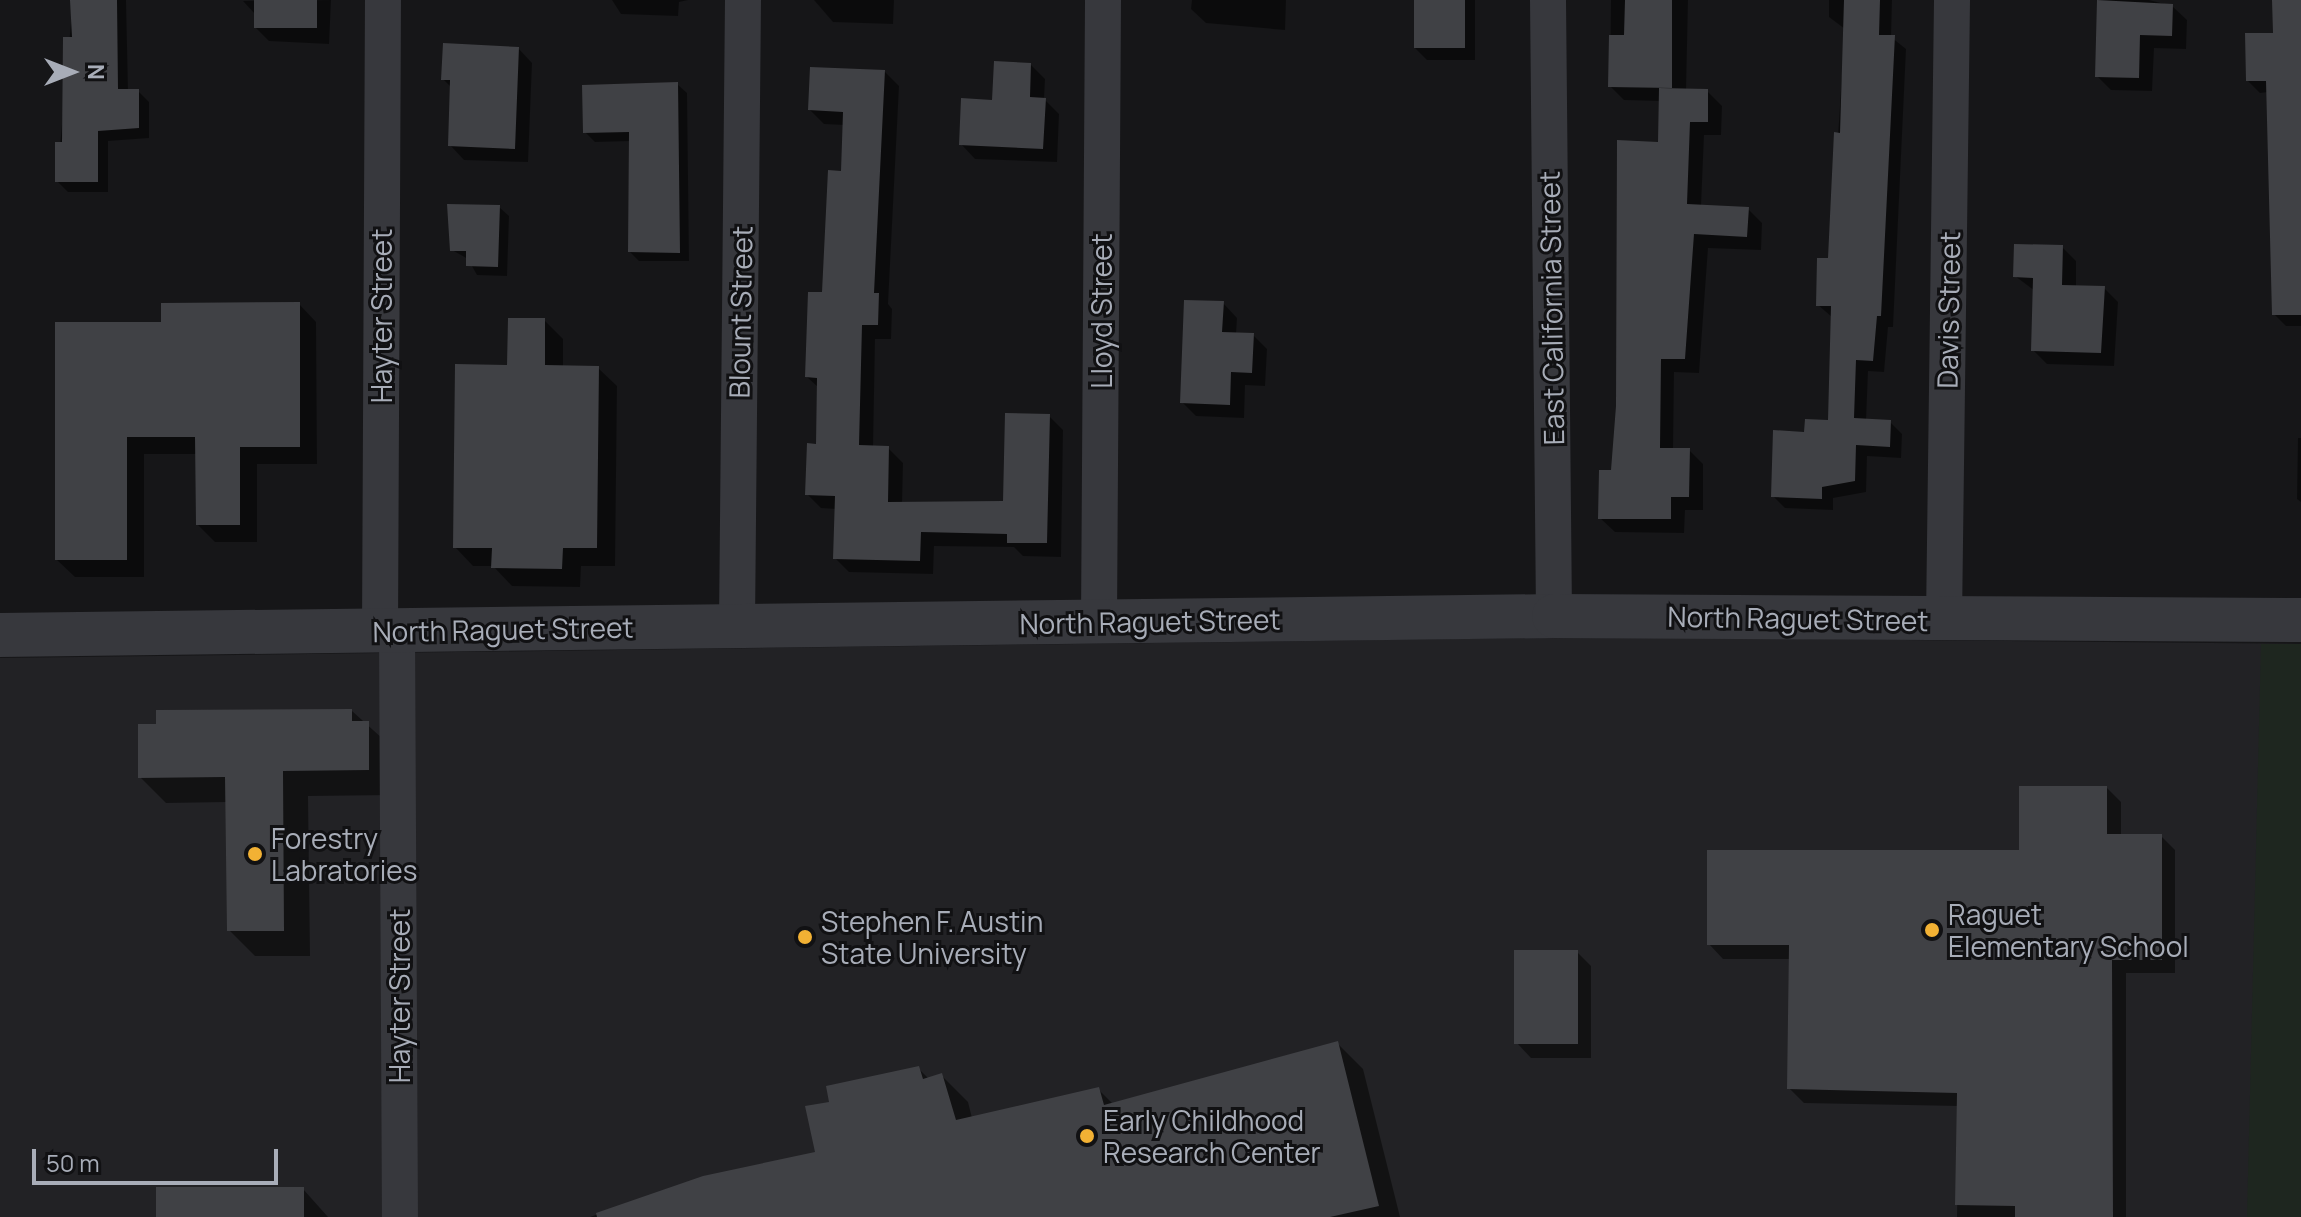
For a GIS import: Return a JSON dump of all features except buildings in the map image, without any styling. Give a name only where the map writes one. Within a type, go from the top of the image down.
[{"type":"street","name":"Hayter Street","points":[[383,0],[388,632],[400,1217]]},
{"type":"street","name":"Blount Street","points":[[737,624],[743,0]]},
{"type":"street","name":"Lloyd Street","points":[[1099,621],[1103,0]]},
{"type":"street","name":"East California Street","points":[[1548,0],[1554,616]]},
{"type":"street","name":"Davis Street","points":[[1944,620],[1952,0]]},
{"type":"street","name":"North Raguet Street","points":[[0,635],[1554,616],[2301,620]]},
{"type":"shaded area","name":"Stephen F. Austin State University","points":[[1612,637],[2301,644],[2301,1217],[0,1217],[0,658]]},
{"type":"shaded area","points":[[2261,644],[2301,644],[2301,1217],[2247,1217]]},
{"type":"place","name":"Forestry Labratories","points":[[255,854]]},
{"type":"place","name":"Raguet Elementary School","points":[[1932,930]]},
{"type":"place","name":"Stephen F. Austin State University","points":[[805,937]]},
{"type":"place","name":"Early Childhood Research Center","points":[[1087,1136]]}]
